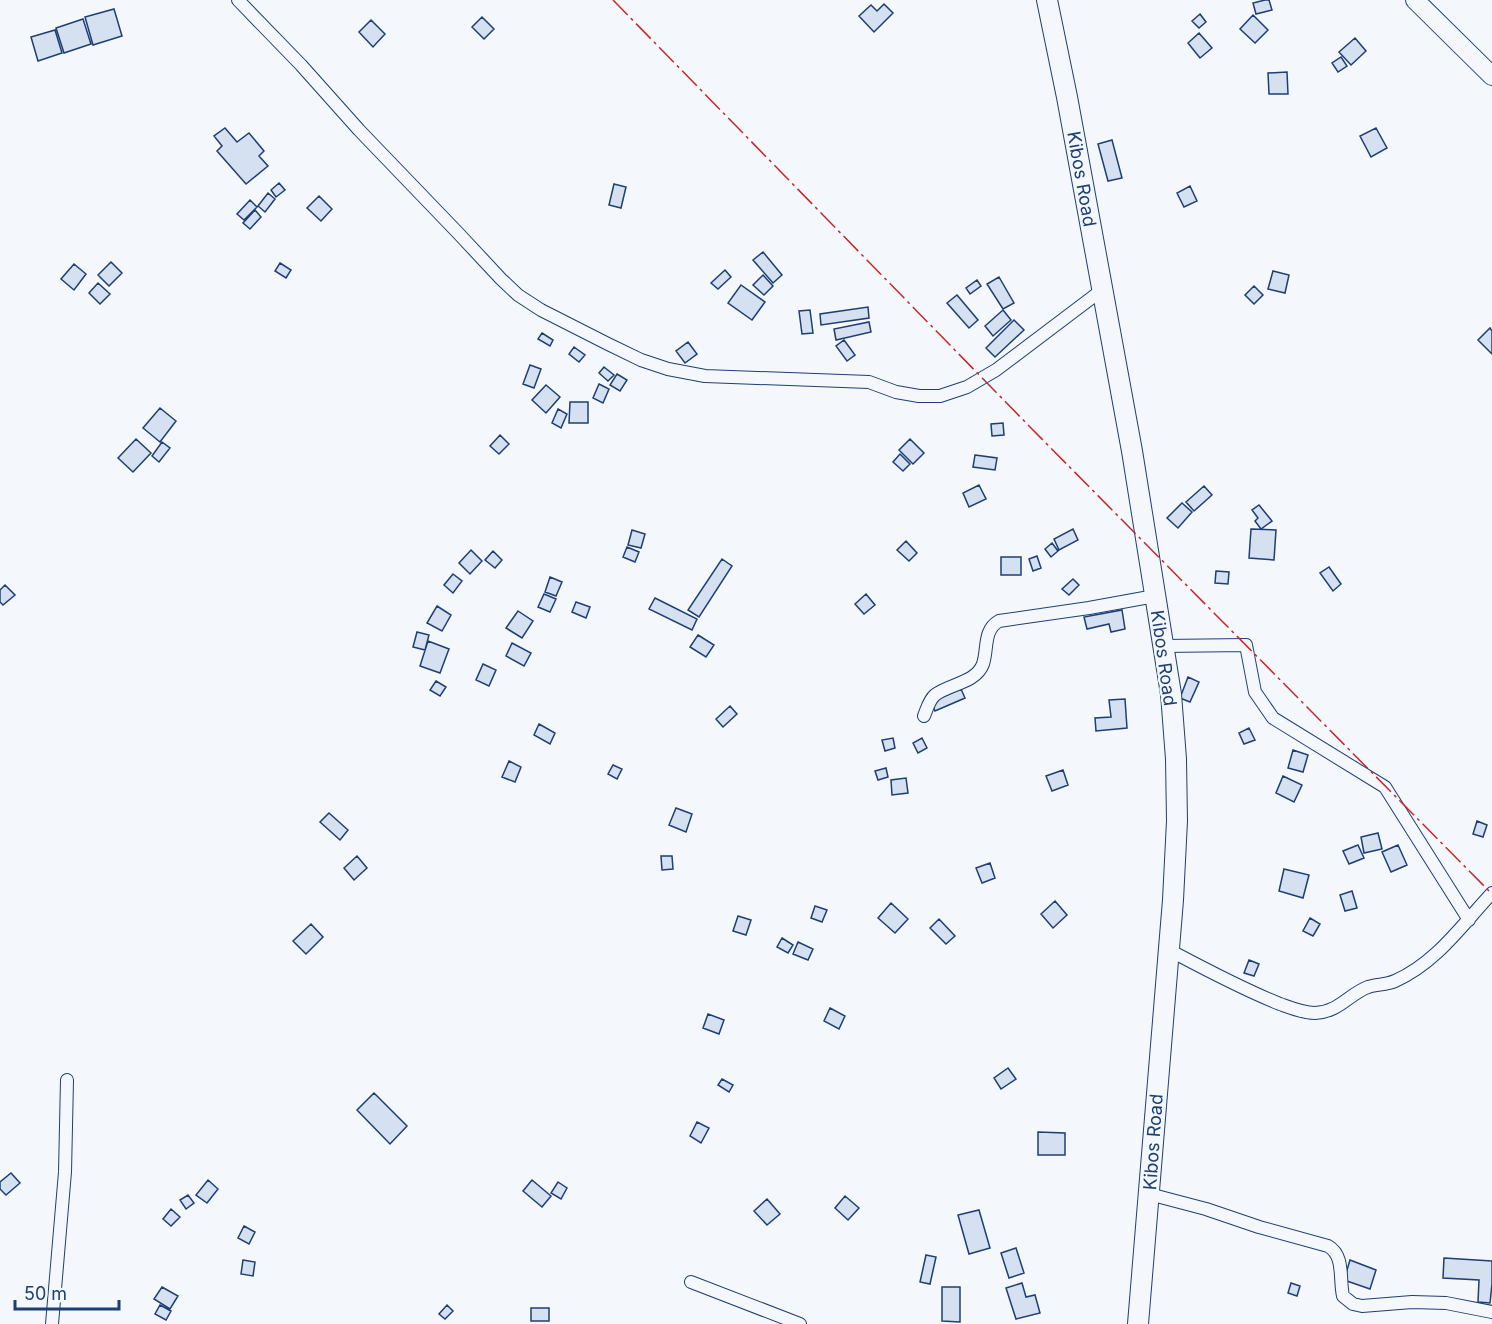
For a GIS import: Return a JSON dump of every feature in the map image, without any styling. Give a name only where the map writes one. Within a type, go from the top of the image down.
[{"type":"main road","name":"Kibos Road","points":[[1047,0],[1132,451],[1171,694],[1176,759],[1177,810],[1173,900],[1138,1324]]},
{"type":"street","points":[[238,0],[518,295],[541,310],[641,360],[668,369],[705,376],[869,382],[896,393],[940,396],[968,387],[996,370],[1102,290]]},
{"type":"street","points":[[1415,0],[1492,76]]},
{"type":"street","points":[[924,716],[936,695],[967,680],[980,670],[987,636],[994,624],[999,621],[1155,596]]},
{"type":"street","points":[[1163,645],[1246,645],[1255,693],[1273,717],[1385,787],[1469,920]]},
{"type":"street","points":[[1169,950],[1268,999],[1297,1010],[1315,1013],[1344,1003],[1368,987],[1381,986],[1395,981],[1431,957],[1448,943],[1469,920],[1488,906],[1492,893]]},
{"type":"street","points":[[52,1324],[65,1172],[67,1080]]},
{"type":"street","points":[[1149,1194],[1328,1246],[1333,1249],[1340,1263],[1343,1296],[1353,1304],[1362,1306],[1412,1302],[1446,1303],[1492,1312]]},
{"type":"street","points":[[691,1282],[800,1324]]},
{"type":"building","points":[[1269,0],[1272,10],[1256,14],[1253,3]]},
{"type":"building","points":[[884,4],[893,13],[874,32],[859,16],[871,5],[877,11]]},
{"type":"building","points":[[114,9],[122,36],[93,45],[85,17]]},
{"type":"building","points":[[1200,14],[1206,22],[1199,28],[1192,21]]},
{"type":"building","points":[[1253,15],[1268,30],[1255,43],[1240,29]]},
{"type":"building","points":[[482,17],[494,29],[484,39],[472,27]]},
{"type":"building","points":[[83,19],[91,44],[64,53],[56,28]]},
{"type":"building","points":[[371,20],[385,34],[373,47],[359,32]]},
{"type":"building","points":[[55,30],[62,53],[38,61],[31,37]]},
{"type":"building","points":[[1199,33],[1212,48],[1200,58],[1188,43]]},
{"type":"building","points":[[1355,38],[1366,51],[1351,65],[1339,52]]},
{"type":"building","points":[[1341,57],[1347,66],[1338,72],[1332,63]]},
{"type":"building","points":[[1287,72],[1288,94],[1269,94],[1268,73]]},
{"type":"building","points":[[225,128],[237,142],[249,133],[264,151],[259,156],[268,166],[246,184],[217,151],[222,146],[214,136]]},
{"type":"building","points":[[1376,128],[1387,148],[1371,157],[1360,136]]},
{"type":"building","points":[[1112,140],[1122,178],[1108,181],[1098,144]]},
{"type":"building","points":[[279,183],[285,190],[276,197],[271,190]]},
{"type":"building","points":[[614,184],[626,187],[621,208],[609,205]]},
{"type":"building","points":[[1190,186],[1197,201],[1184,207],[1177,193]]},
{"type":"building","points":[[268,193],[275,199],[265,212],[258,206]]},
{"type":"building","points":[[319,196],[332,209],[321,221],[307,208]]},
{"type":"building","points":[[250,200],[257,207],[244,220],[237,214]]},
{"type":"building","points":[[255,210],[261,217],[250,229],[243,223]]},
{"type":"building","points":[[763,252],[782,275],[773,283],[753,260]]},
{"type":"building","points":[[111,262],[122,273],[109,286],[98,275]]},
{"type":"building","points":[[280,263],[291,270],[286,278],[275,271]]},
{"type":"building","points":[[74,264],[86,274],[74,290],[61,279]]},
{"type":"building","points":[[725,270],[731,277],[718,289],[711,283]]},
{"type":"building","points":[[1273,271],[1289,275],[1285,293],[1268,289]]},
{"type":"building","points":[[763,275],[773,286],[764,295],[753,285]]},
{"type":"building","points":[[999,277],[1014,303],[1003,309],[987,284]]},
{"type":"building","points":[[977,280],[981,286],[970,294],[966,288]]},
{"type":"building","points":[[98,283],[110,294],[100,304],[89,293]]},
{"type":"building","points":[[741,285],[765,302],[752,320],[728,303]]},
{"type":"building","points":[[1254,286],[1263,295],[1254,304],[1245,295]]},
{"type":"building","points":[[957,295],[978,320],[969,328],[947,303]]},
{"type":"building","points":[[868,307],[869,318],[821,325],[820,314]]},
{"type":"building","points":[[810,310],[813,333],[802,334],[799,311]]},
{"type":"building","points":[[1003,310],[1011,320],[993,336],[985,326]]},
{"type":"building","points":[[1014,320],[1024,330],[995,357],[986,348]]},
{"type":"building","points":[[869,322],[871,332],[836,340],[834,329]]},
{"type":"building","points":[[1490,328],[1492,331],[1492,354],[1478,340]]},
{"type":"building","points":[[542,333],[553,340],[550,346],[538,339]]},
{"type":"building","points":[[844,340],[855,355],[847,361],[836,346]]},
{"type":"building","points":[[688,342],[697,354],[685,363],[676,351]]},
{"type":"building","points":[[574,347],[585,355],[579,362],[569,354]]},
{"type":"building","points":[[530,365],[541,369],[534,388],[523,384]]},
{"type":"building","points":[[604,367],[614,375],[608,381],[599,373]]},
{"type":"building","points":[[617,374],[627,380],[620,391],[610,385]]},
{"type":"building","points":[[599,384],[609,389],[603,403],[593,398]]},
{"type":"building","points":[[546,385],[560,397],[546,413],[532,400]]},
{"type":"building","points":[[570,402],[588,402],[588,423],[569,423]]},
{"type":"building","points":[[160,408],[176,421],[160,442],[143,428]]},
{"type":"building","points":[[558,409],[567,414],[561,428],[552,423]]},
{"type":"building","points":[[1003,423],[1004,435],[992,436],[991,424]]},
{"type":"building","points":[[500,435],[509,444],[499,454],[490,446]]},
{"type":"building","points":[[136,439],[151,453],[133,472],[118,458]]},
{"type":"building","points":[[910,439],[924,453],[913,464],[899,450]]},
{"type":"building","points":[[162,442],[170,448],[159,462],[152,456]]},
{"type":"building","points":[[900,454],[910,464],[903,471],[893,462]]},
{"type":"building","points":[[975,455],[997,458],[995,470],[973,467]]},
{"type":"building","points":[[979,485],[986,499],[969,507],[963,493]]},
{"type":"building","points":[[1204,486],[1212,495],[1194,511],[1186,502]]},
{"type":"building","points":[[1182,503],[1192,512],[1178,528],[1167,518]]},
{"type":"building","points":[[1259,505],[1272,521],[1261,529],[1255,521],[1258,518],[1252,510]]},
{"type":"building","points":[[1073,529],[1078,540],[1059,550],[1054,539]]},
{"type":"building","points":[[1251,529],[1276,530],[1274,560],[1249,558]]},
{"type":"building","points":[[632,530],[645,534],[641,548],[628,545]]},
{"type":"building","points":[[906,541],[917,553],[909,561],[897,550]]},
{"type":"building","points":[[1052,543],[1058,551],[1051,557],[1045,549]]},
{"type":"building","points":[[627,547],[639,552],[635,562],[623,557]]},
{"type":"building","points":[[471,550],[482,561],[470,574],[459,563]]},
{"type":"building","points":[[493,551],[502,560],[495,568],[485,560]]},
{"type":"building","points":[[1037,556],[1041,568],[1033,571],[1029,559]]},
{"type":"building","points":[[1001,557],[1021,557],[1021,575],[1001,575]]},
{"type":"building","points":[[722,559],[732,566],[699,617],[688,610]]},
{"type":"building","points":[[1329,567],[1341,584],[1333,591],[1320,573]]},
{"type":"building","points":[[1216,571],[1229,572],[1228,584],[1215,583]]},
{"type":"building","points":[[453,574],[462,581],[453,593],[444,585]]},
{"type":"building","points":[[550,577],[562,582],[556,596],[545,592]]},
{"type":"building","points":[[1073,579],[1079,585],[1069,595],[1062,589]]},
{"type":"building","points":[[5,585],[15,595],[3,605],[0,602],[0,590]]},
{"type":"building","points":[[544,594],[556,599],[550,612],[538,607]]},
{"type":"building","points":[[866,594],[875,605],[864,614],[855,604]]},
{"type":"building","points":[[655,598],[697,619],[692,630],[649,609]]},
{"type":"building","points":[[576,602],[590,607],[586,618],[572,612]]},
{"type":"building","points":[[437,606],[451,615],[442,631],[427,623]]},
{"type":"building","points":[[1122,610],[1125,629],[1111,632],[1109,624],[1087,629],[1084,617]]},
{"type":"building","points":[[518,611],[533,621],[522,638],[506,628]]},
{"type":"building","points":[[417,632],[429,635],[425,650],[413,647]]},
{"type":"building","points":[[698,635],[714,645],[706,657],[690,647]]},
{"type":"building","points":[[428,641],[449,649],[440,673],[420,666]]},
{"type":"building","points":[[512,643],[531,653],[524,666],[506,656]]},
{"type":"building","points":[[483,664],[496,670],[489,686],[476,680]]},
{"type":"building","points":[[1188,677],[1199,682],[1190,702],[1180,698]]},
{"type":"building","points":[[436,681],[446,687],[440,696],[430,690]]},
{"type":"building","points":[[961,689],[965,698],[935,711],[931,702]]},
{"type":"building","points":[[1125,699],[1127,728],[1096,731],[1095,718],[1111,717],[1109,700]]},
{"type":"building","points":[[730,706],[737,714],[723,727],[716,719]]},
{"type":"building","points":[[539,724],[555,733],[550,744],[534,735]]},
{"type":"building","points":[[1249,728],[1255,740],[1244,744],[1239,733]]},
{"type":"building","points":[[893,738],[895,748],[885,751],[882,740]]},
{"type":"building","points":[[922,738],[927,748],[918,753],[913,743]]},
{"type":"building","points":[[1293,750],[1308,755],[1303,772],[1288,768]]},
{"type":"building","points":[[509,761],[521,767],[515,782],[502,777]]},
{"type":"building","points":[[613,765],[622,769],[617,779],[608,774]]},
{"type":"building","points":[[886,768],[888,777],[878,780],[875,771]]},
{"type":"building","points":[[1063,770],[1068,785],[1052,791],[1046,776]]},
{"type":"building","points":[[1283,776],[1302,785],[1294,802],[1276,793]]},
{"type":"building","points":[[906,778],[908,793],[892,795],[891,780]]},
{"type":"building","points":[[676,808],[692,814],[686,832],[669,825]]},
{"type":"building","points":[[329,813],[348,830],[340,840],[320,822]]},
{"type":"building","points":[[1477,821],[1487,825],[1483,837],[1473,834]]},
{"type":"building","points":[[1378,833],[1382,849],[1364,853],[1361,837]]},
{"type":"building","points":[[1358,845],[1364,858],[1349,864],[1343,851]]},
{"type":"building","points":[[1398,845],[1407,865],[1391,872],[1382,852]]},
{"type":"building","points":[[357,856],[367,868],[354,880],[344,868]]},
{"type":"building","points":[[661,856],[672,856],[673,869],[662,870]]},
{"type":"building","points":[[990,863],[995,878],[982,883],[976,868]]},
{"type":"building","points":[[1284,869],[1309,875],[1303,898],[1279,891]]},
{"type":"building","points":[[1352,891],[1357,908],[1345,911],[1340,895]]},
{"type":"building","points":[[1055,901],[1067,915],[1053,928],[1041,914]]},
{"type":"building","points":[[891,903],[908,919],[895,933],[878,918]]},
{"type":"building","points":[[815,906],[827,910],[822,922],[811,918]]},
{"type":"building","points":[[738,916],[751,920],[746,935],[733,931]]},
{"type":"building","points":[[1310,918],[1320,924],[1313,936],[1303,931]]},
{"type":"building","points":[[939,919],[955,936],[946,944],[930,928]]},
{"type":"building","points":[[311,924],[323,937],[306,954],[293,941]]},
{"type":"building","points":[[782,938],[793,945],[788,953],[777,947]]},
{"type":"building","points":[[798,942],[813,949],[808,960],[793,954]]},
{"type":"building","points":[[1249,960],[1259,964],[1254,976],[1244,973]]},
{"type":"building","points":[[830,1008],[845,1016],[839,1029],[824,1021]]},
{"type":"building","points":[[708,1014],[724,1020],[719,1034],[703,1028]]},
{"type":"building","points":[[1008,1068],[1016,1079],[1001,1089],[994,1078]]},
{"type":"building","points":[[722,1079],[733,1085],[729,1092],[718,1085]]},
{"type":"building","points":[[374,1093],[407,1126],[390,1144],[357,1110]]},
{"type":"building","points":[[697,1122],[709,1128],[701,1143],[690,1136]]},
{"type":"building","points":[[1038,1132],[1065,1133],[1065,1155],[1038,1155]]},
{"type":"building","points":[[11,1173],[20,1183],[6,1195],[0,1189],[0,1182]]},
{"type":"building","points":[[208,1180],[218,1189],[207,1203],[196,1195]]},
{"type":"building","points":[[532,1180],[551,1196],[542,1207],[523,1191]]},
{"type":"building","points":[[558,1182],[567,1188],[561,1199],[551,1193]]},
{"type":"building","points":[[188,1195],[194,1203],[186,1209],[180,1200]]},
{"type":"building","points":[[845,1196],[859,1208],[848,1220],[835,1208]]},
{"type":"building","points":[[767,1199],[780,1214],[767,1225],[754,1211]]},
{"type":"building","points":[[171,1209],[180,1217],[171,1226],[163,1219]]},
{"type":"building","points":[[979,1210],[990,1248],[969,1254],[958,1215]]},
{"type":"building","points":[[244,1226],[255,1232],[249,1244],[238,1238]]},
{"type":"building","points":[[1016,1248],[1024,1273],[1009,1278],[1001,1253]]},
{"type":"building","points":[[926,1255],[936,1257],[930,1284],[920,1282]]},
{"type":"building","points":[[1444,1258],[1492,1261],[1490,1303],[1478,1302],[1479,1280],[1443,1278]]},
{"type":"building","points":[[243,1260],[255,1262],[253,1276],[241,1274]]},
{"type":"building","points":[[1350,1260],[1376,1270],[1370,1289],[1344,1280]]},
{"type":"building","points":[[1022,1283],[1026,1297],[1035,1295],[1040,1313],[1016,1319],[1006,1288]]},
{"type":"building","points":[[1291,1283],[1300,1286],[1297,1296],[1288,1293]]},
{"type":"building","points":[[162,1287],[178,1296],[170,1309],[154,1299]]},
{"type":"building","points":[[942,1287],[960,1287],[960,1322],[942,1321]]},
{"type":"building","points":[[160,1305],[171,1311],[166,1320],[155,1314]]},
{"type":"building","points":[[447,1305],[453,1311],[445,1319],[439,1314]]},
{"type":"building","points":[[531,1308],[549,1308],[549,1321],[531,1321]]},
{"type":"power","points":[[613,0],[1032,429],[1492,894]]}]
